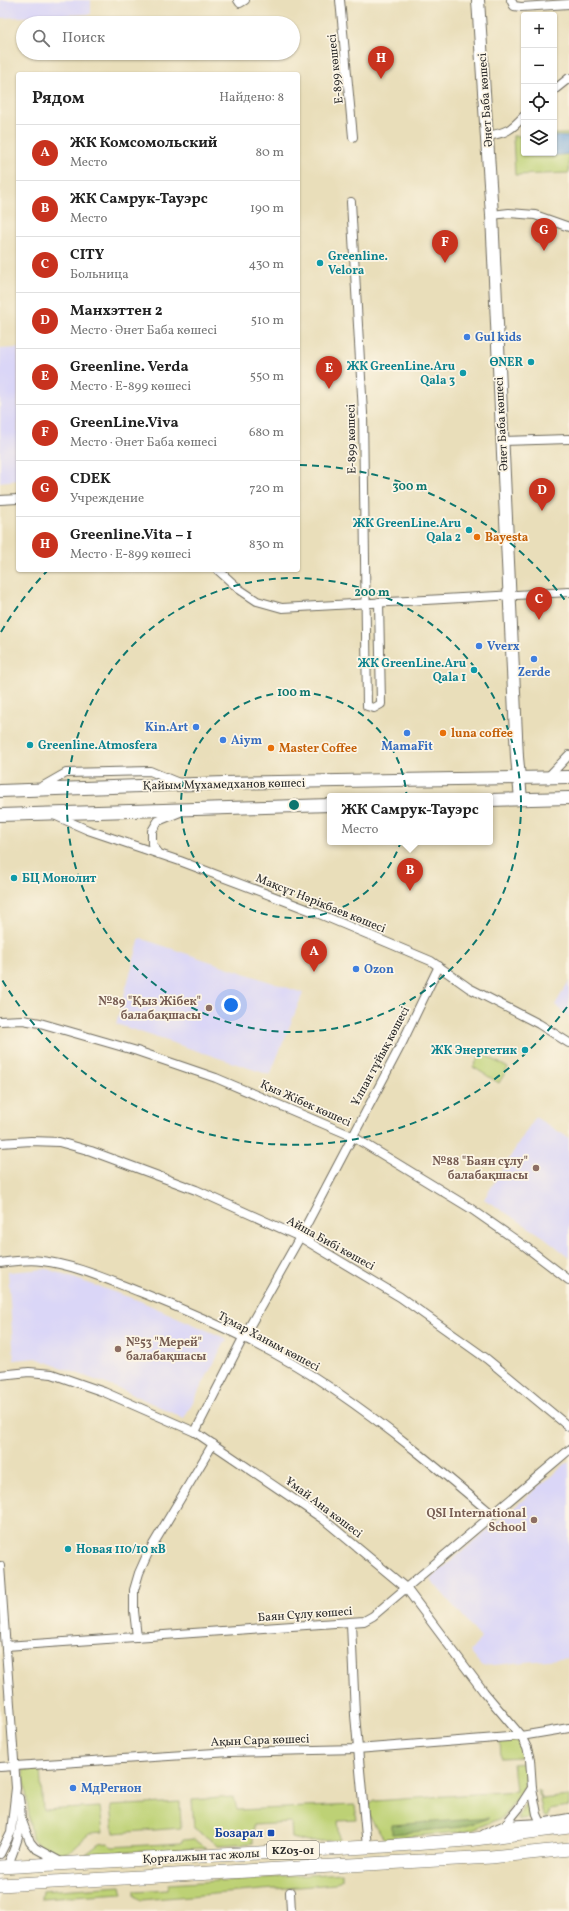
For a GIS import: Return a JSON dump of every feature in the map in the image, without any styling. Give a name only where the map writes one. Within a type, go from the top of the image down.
[{"type":"main road","name":"Әнет Баба көшесі","points":[[478,0],[492,215],[517,757],[521,799]]},
{"type":"main road","name":"Қайым Мұхамедханов көшесі","points":[[0,791],[182,784],[569,777]]},
{"type":"main road","points":[[493,800],[569,798]]},
{"type":"main road","name":"Қайым Мұхамедханов көшесі","points":[[0,815],[327,804]]},
{"type":"main road","name":"Қорғалжын тас жолы","points":[[4,1867],[367,1848],[467,1840],[569,1827]]},
{"type":"main road","points":[[367,1848],[368,1863]]},
{"type":"main road","name":"Қорғалжын тас жолы","points":[[0,1885],[491,1857],[569,1849]]},
{"type":"main road","points":[[0,1879],[4,1867]]},
{"type":"street","points":[[238,0],[240,3],[245,0]]},
{"type":"street","name":"Е-899 көшесі","points":[[340,0],[353,137]]},
{"type":"street","points":[[511,0],[514,6],[521,7],[569,4]]},
{"type":"street","points":[[557,88],[569,78]]},
{"type":"street","points":[[487,136],[511,130],[521,119]]},
{"type":"street","name":"Е-899 көшесі","points":[[351,202],[363,413],[367,706],[374,708],[381,704],[379,602]]},
{"type":"street","points":[[492,215],[508,213],[534,215],[569,227]]},
{"type":"street","points":[[502,441],[569,439]]},
{"type":"street","points":[[0,500],[16,499]]},
{"type":"street","points":[[220,572],[239,589],[257,601],[282,608],[569,592]]},
{"type":"street","points":[[548,777],[569,755]]},
{"type":"street","points":[[159,854],[152,844],[152,832],[158,820],[190,808]]},
{"type":"street","name":"Мақсұт Нәрікбаев көшесі","points":[[51,814],[88,830],[159,854],[323,916],[439,966],[469,988],[539,1024],[569,1043]]},
{"type":"street","name":"Ұлпан тұйық көшесі","points":[[195,1432],[243,1338],[300,1237],[402,1043],[439,966]]},
{"type":"street","name":"Қыз Жібек көшесі","points":[[0,1021],[24,1020],[40,1023],[137,1051],[216,1078],[352,1136],[470,1208],[526,1247],[569,1280]]},
{"type":"street","name":"Айша Бибі көшесі","points":[[0,1143],[31,1141],[59,1142],[91,1151],[196,1190],[300,1237],[400,1297],[486,1359],[569,1427]]},
{"type":"street","name":"Тұмар Ханым көшесі","points":[[0,1263],[20,1260],[41,1261],[70,1267],[96,1275],[170,1304],[243,1338],[288,1362],[339,1393],[385,1426],[493,1515]]},
{"type":"street","name":"Ұмай Ана көшесі","points":[[0,1375],[29,1372],[52,1374],[104,1392],[195,1432],[323,1519],[406,1588],[484,1692],[521,1736],[527,1748],[530,1759],[532,1788],[537,1814],[541,1823]]},
{"type":"street","points":[[137,1637],[134,1590],[139,1573],[148,1553],[213,1444]]},
{"type":"street","name":"Баян Сұлу көшесі","points":[[6,1646],[364,1621],[373,1616],[569,1450]]},
{"type":"street","points":[[0,1566],[16,1788],[12,1828],[0,1854]]},
{"type":"street","points":[[351,1623],[357,1749],[367,1848]]},
{"type":"street","name":"Ақын Сара көшесі","points":[[0,1766],[230,1752],[357,1749],[521,1736],[569,1728]]},
{"type":"street","points":[[4,1867],[16,1844],[22,1821],[22,1814],[16,1788]]},
{"type":"street","points":[[505,1825],[519,1808],[532,1788]]},
{"type":"street","points":[[467,1840],[505,1825],[541,1823],[569,1818]]},
{"type":"street","points":[[22,1821],[30,1842],[35,1848],[64,1863]]},
{"type":"street","points":[[290,1892],[291,1911]]},
{"type":"shaded area","points":[[0,0],[91,0],[91,14],[16,16],[16,17],[0,18]]},
{"type":"shaded area","points":[[16,348],[16,480],[0,482],[0,349]]},
{"type":"shaded area","name":"№89 \"Қыз Жібек\" балабақшасы","points":[[140,938],[303,993],[270,1075],[116,1024]]},
{"type":"shaded area","points":[[569,981],[569,1016],[555,1005]]},
{"type":"shaded area","name":"№88 \"Баян сұлу\" балабақшасы","points":[[535,1117],[569,1138],[569,1257],[544,1237],[484,1199]]},
{"type":"shaded area","name":"№53 \"Мерей\" балабақшасы","points":[[47,1269],[140,1301],[227,1339],[184,1418],[125,1391],[36,1358],[14,1360],[8,1272]]},
{"type":"shaded area","name":"QSI International School","points":[[569,1461],[569,1658],[482,1666],[470,1652],[481,1638],[430,1579]]},
{"type":"green space","points":[[557,134],[569,134],[569,173],[515,175],[513,136],[521,136],[521,156],[557,156]]},
{"type":"green space","points":[[482,1053],[508,1068],[499,1083],[473,1067]]},
{"type":"green space","points":[[516,1740],[524,1751],[523,1757],[501,1758],[500,1741]]},
{"type":"green space","points":[[525,1763],[526,1785],[503,1817],[469,1831],[384,1839],[370,1818],[368,1805],[375,1801],[516,1791],[513,1764]]},
{"type":"green space","points":[[23,1769],[40,1769],[43,1810],[100,1807],[103,1833],[89,1834],[69,1852],[58,1853],[42,1848],[32,1839]]},
{"type":"green space","points":[[538,1790],[540,1791],[541,1799],[569,1796],[569,1806],[550,1809],[547,1818],[543,1815]]},
{"type":"green space","points":[[234,1797],[237,1810],[355,1805],[357,1820],[338,1821],[340,1840],[309,1842],[292,1838],[291,1823],[253,1825],[253,1843],[218,1845],[194,1828],[192,1800]]},
{"type":"green space","points":[[531,1799],[534,1818],[518,1819],[523,1807]]},
{"type":"green space","points":[[180,1802],[181,1828],[114,1833],[111,1806]]},
{"type":"green space","points":[[489,1818],[461,1827],[392,1834],[392,1825]]},
{"type":"green space","points":[[193,1839],[206,1848],[86,1854],[99,1844],[108,1843],[112,1847],[181,1843],[183,1840]]},
{"type":"green space","points":[[342,1873],[342,1879],[335,1884],[141,1900],[135,1896],[135,1891],[168,1889],[169,1884]]},
{"type":"green space","points":[[121,1886],[123,1893],[41,1898],[42,1891]]},
{"type":"water","points":[[557,136],[569,137],[569,154],[557,155]]},
{"type":"place","name":"Greenline.Vita – 1","points":[[381,79]]},
{"type":"place","name":"CDEK","points":[[544,251]]},
{"type":"place","name":"Greenline. Velora","points":[[320,263]]},
{"type":"place","name":"GreenLine.Viva","points":[[445,263]]},
{"type":"place","name":"Gul kids","points":[[467,337]]},
{"type":"place","name":"ӨNER","points":[[531,362]]},
{"type":"place","name":"ЖК GreenLine.Aru Qala 3","points":[[463,373]]},
{"type":"place","name":"Greenline. Verda","points":[[329,389]]},
{"type":"place","name":"Манхэттен 2","points":[[542,511]]},
{"type":"place","name":"ЖК GreenLine.Aru Qala 2","points":[[469,530]]},
{"type":"place","name":"Bayesta","points":[[477,537]]},
{"type":"place","name":"CITY","points":[[539,620]]},
{"type":"place","name":"Vverx","points":[[479,646]]},
{"type":"place","name":"Zerde","points":[[534,659]]},
{"type":"place","name":"ЖК GreenLine.Aru Qala 1","points":[[474,670]]},
{"type":"place","name":"Kin.Art","points":[[196,727]]},
{"type":"place","name":"MamaFit","points":[[407,733]]},
{"type":"place","name":"luna coffee","points":[[443,733]]},
{"type":"place","name":"Aiym","points":[[223,740]]},
{"type":"place","name":"Greenline.Atmosfera","points":[[30,745]]},
{"type":"place","name":"Master Coffee","points":[[271,748]]},
{"type":"place","name":"БЦ Монолит","points":[[14,878]]},
{"type":"place","name":"ЖК Самрук-Тауэрс","points":[[410,891]]},
{"type":"place","name":"Ozon","points":[[356,969]]},
{"type":"place","name":"ЖК Комсомольский","points":[[314,972]]},
{"type":"place","name":"№89 \"Қыз Жібек\" балабақшасы","points":[[209,1008]]},
{"type":"place","name":"ЖК Энергетик","points":[[525,1050]]},
{"type":"place","name":"№88 \"Баян сұлу\" балабақшасы","points":[[536,1168]]},
{"type":"place","name":"№53 \"Мерей\" балабақшасы","points":[[118,1349]]},
{"type":"place","name":"QSI International School","points":[[534,1520]]},
{"type":"place","name":"Новая 110/10 кВ","points":[[68,1549]]},
{"type":"place","name":"МдРегион","points":[[73,1788]]},
{"type":"place","name":"Бозарал","points":[[271,1833]]}]
